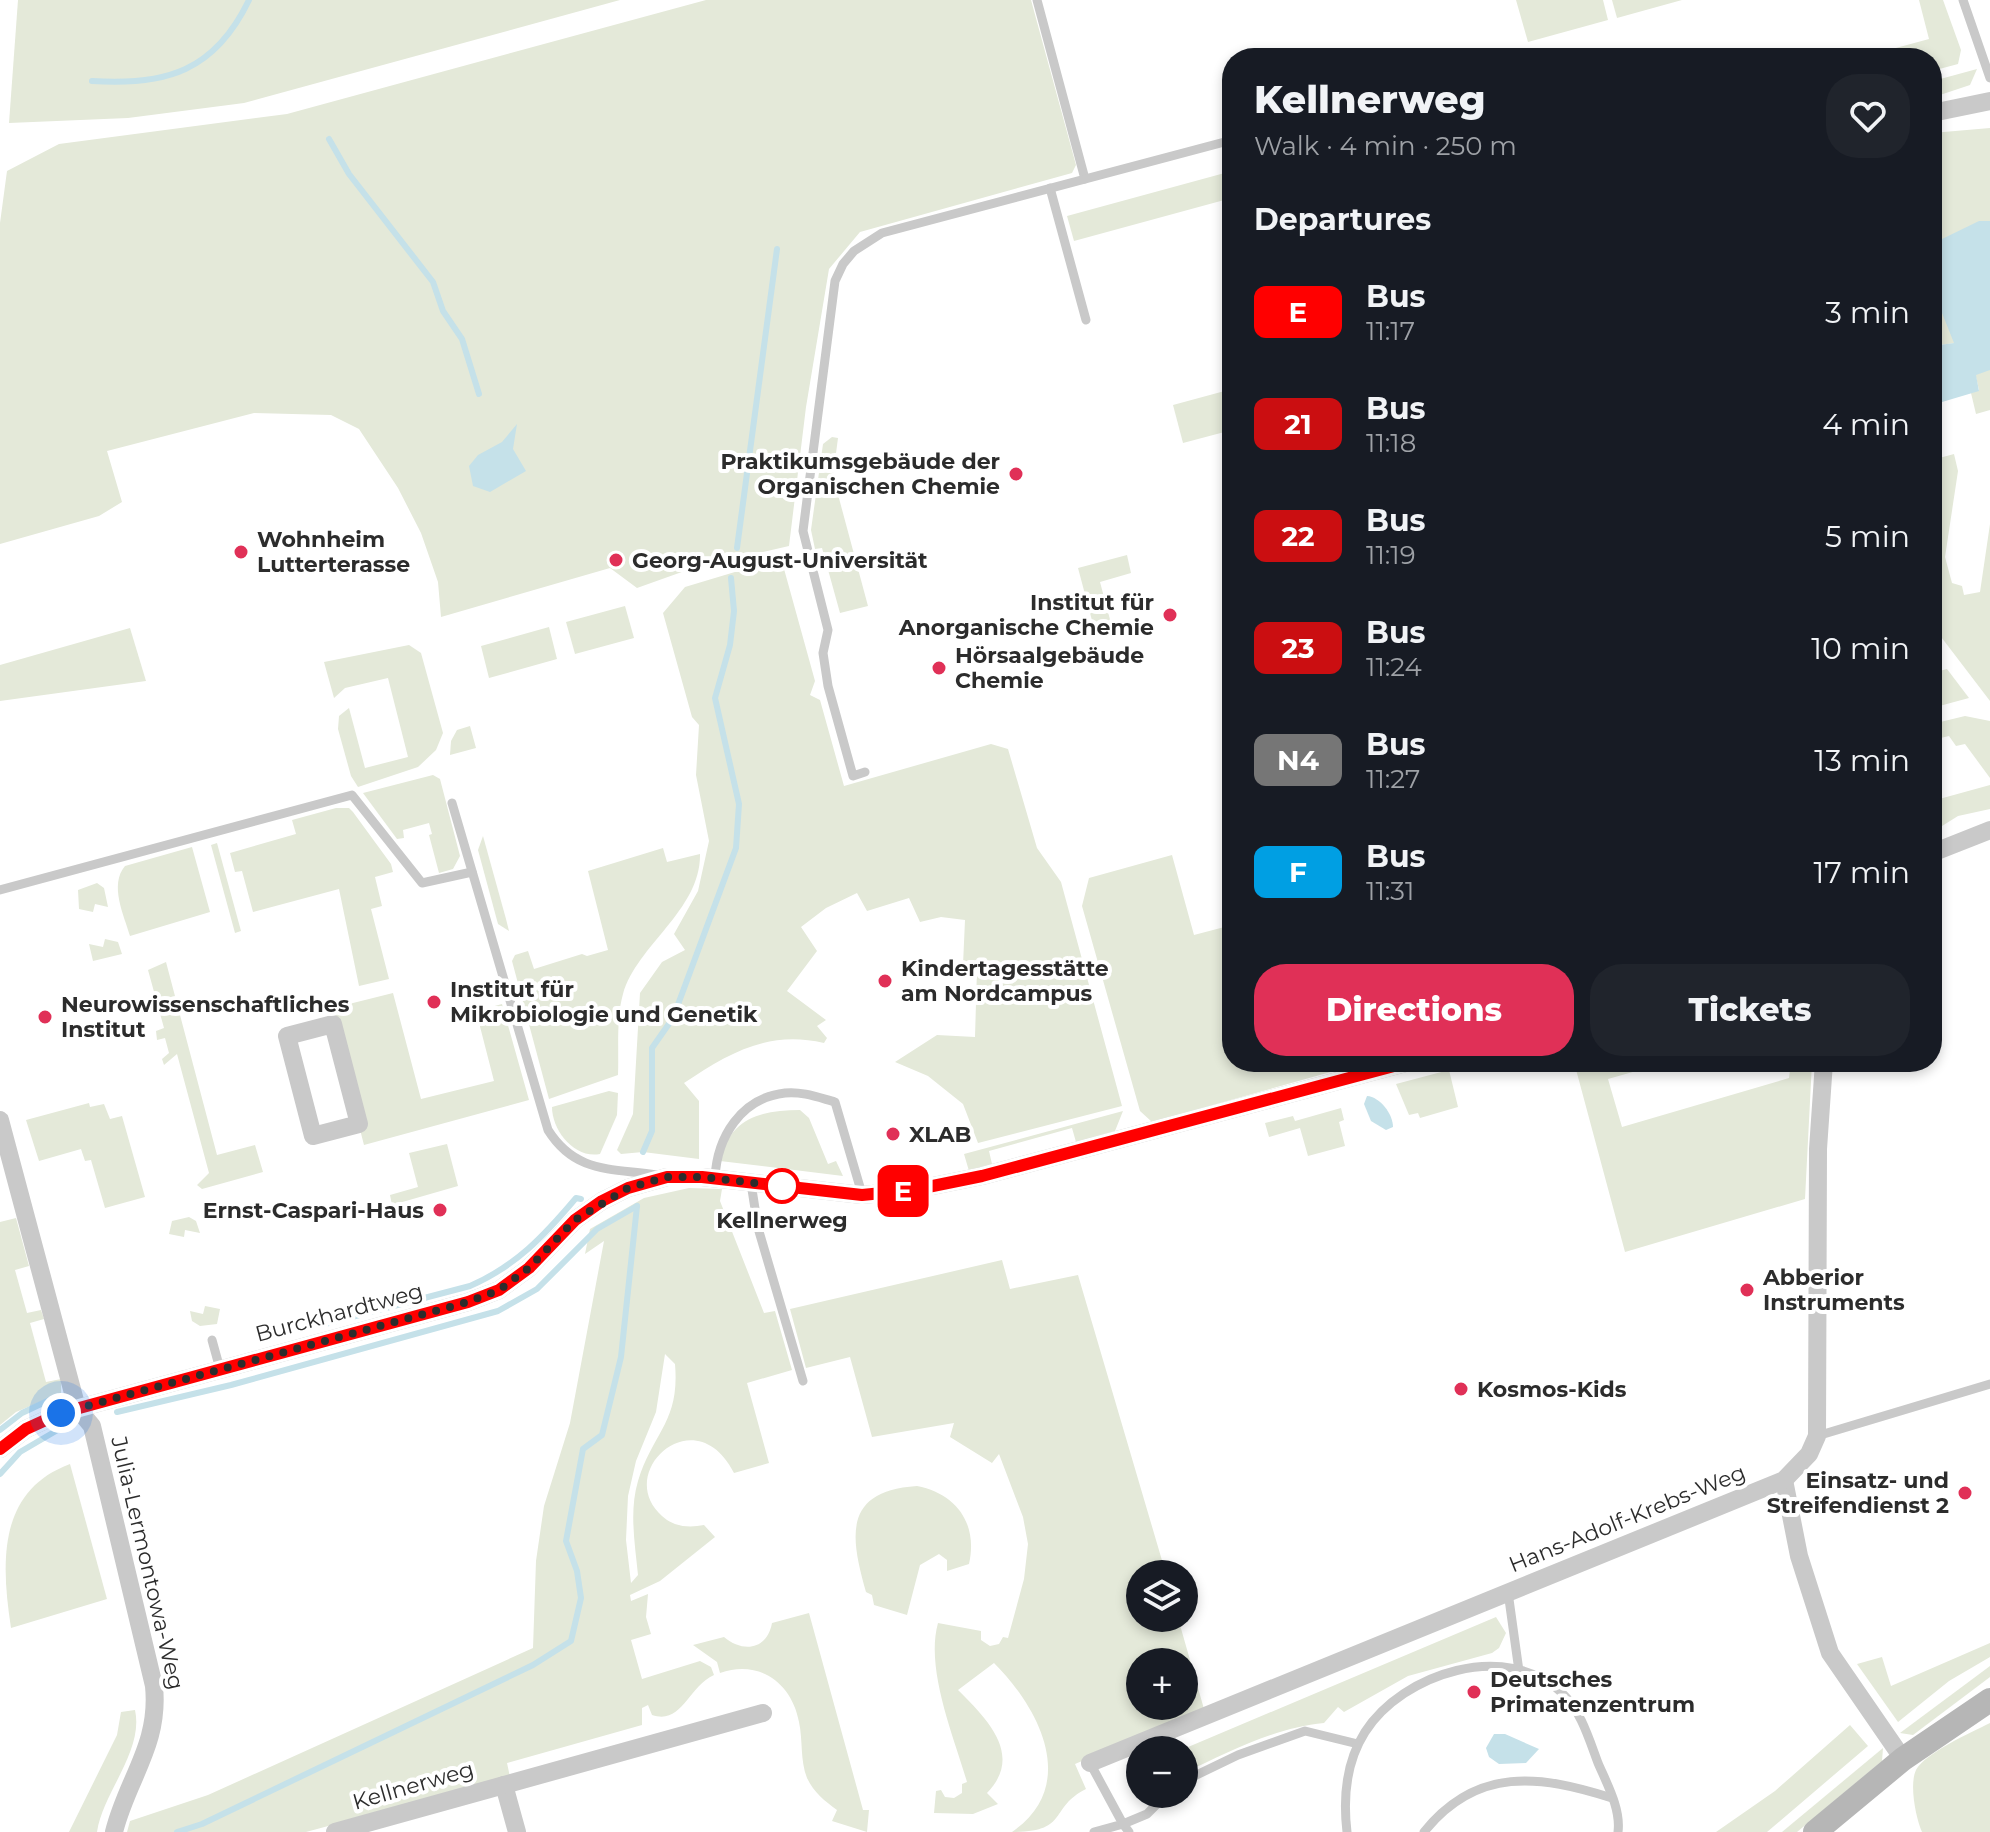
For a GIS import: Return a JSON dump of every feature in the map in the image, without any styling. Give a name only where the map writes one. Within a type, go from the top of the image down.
[{"type":"street","points":[[1942,111],[1990,101]]},
{"type":"street","points":[[1942,849],[1990,830]]},
{"type":"street","points":[[333,1024],[359,1124],[313,1136],[287,1036],[333,1024]]},
{"type":"street","name":"Burckhardtweg","points":[[0,1449],[37,1423],[77,1408],[468,1302],[499,1290],[529,1268],[575,1220],[593,1207],[628,1188],[667,1177],[715,1178],[862,1195],[913,1190],[982,1176],[1372,1072]]},
{"type":"street","points":[[1817,1436],[1818,1149],[1823,1072]]},
{"type":"street","name":"Julia-Lermontowa-Weg","points":[[0,1120],[77,1408],[92,1426],[155,1696],[148,1750],[114,1832]]},
{"type":"street","name":"Hans-Adolf-Krebs-Weg","points":[[1090,1763],[1784,1480],[1809,1454],[1817,1436]]},
{"type":"street","points":[[1784,1480],[1799,1556],[1830,1653],[1903,1759]]},
{"type":"street","points":[[1815,1832],[1903,1759],[1989,1701]]},
{"type":"street","name":"Kellnerweg","points":[[335,1832],[763,1713]]},
{"type":"street","name":"Kellnerweg","points":[[504,1785],[517,1832]]},
{"type":"lane","points":[[1037,0],[1085,179]]},
{"type":"lane","points":[[1963,0],[1990,78]]},
{"type":"lane","points":[[865,772],[853,776],[828,686],[823,653],[828,630],[803,531],[835,281],[843,264],[854,251],[882,233],[1222,143]]},
{"type":"lane","points":[[1050,188],[1086,320]]},
{"type":"lane","points":[[0,890],[352,795],[422,883],[472,872]]},
{"type":"lane","points":[[452,803],[553,1138],[571,1159],[591,1166],[667,1177]]},
{"type":"lane","points":[[715,1178],[716,1155],[724,1134],[762,1098],[787,1092],[835,1102],[862,1195]]},
{"type":"lane","points":[[751,1183],[758,1228],[803,1381]]},
{"type":"lane","points":[[212,1340],[220,1369]]},
{"type":"lane","points":[[1817,1436],[1990,1384]]},
{"type":"lane","points":[[1508,1592],[1519,1671]]},
{"type":"lane","points":[[1347,1832],[1347,1782],[1358,1744],[1392,1703],[1429,1679],[1473,1669],[1519,1671],[1546,1681],[1574,1708],[1612,1798],[1618,1832]]},
{"type":"lane","points":[[1198,1774],[1248,1751],[1305,1731],[1358,1744]]},
{"type":"lane","points":[[1090,1763],[1126,1828]]},
{"type":"lane","points":[[1424,1832],[1456,1802],[1499,1783],[1546,1780],[1612,1798]]},
{"type":"lane","points":[[1094,1832],[1126,1828],[1153,1808]]},
{"type":"green space","points":[[18,0],[620,0],[244,103],[128,118],[9,123]]},
{"type":"green space","points":[[706,0],[1031,0],[1076,165],[1072,173],[860,232],[829,269],[806,407],[789,546],[693,568],[637,588],[610,568],[441,617],[438,582],[421,533],[398,488],[359,429],[331,415],[254,413],[107,451],[122,502],[99,516],[0,544],[0,223],[7,171],[59,144],[287,114]]},
{"type":"green space","points":[[1516,0],[1603,0],[1608,20],[1528,42]]},
{"type":"green space","points":[[1612,0],[1682,0],[1617,18]]},
{"type":"green space","points":[[1919,0],[1943,0],[1961,50],[1958,64],[1942,68],[1942,48],[1896,48],[1929,39]]},
{"type":"green space","points":[[1977,69],[1970,85],[1942,94],[1942,79]]},
{"type":"green space","points":[[1990,128],[1990,410],[1976,414],[1971,393],[1979,390],[1973,364],[1955,343],[1942,345],[1942,132]]},
{"type":"green space","points":[[1222,174],[1222,201],[1074,241],[1067,216]]},
{"type":"green space","points":[[1222,392],[1222,433],[1183,443],[1173,405]]},
{"type":"green space","points":[[832,437],[838,438],[833,476],[868,606],[840,613],[822,548],[815,549],[811,530],[823,444]]},
{"type":"green space","points":[[1954,454],[1958,471],[1945,557],[1952,583],[1962,586],[1964,595],[1980,592],[1990,524],[1990,701],[1942,638],[1942,457]]},
{"type":"green space","points":[[1127,555],[1131,573],[1100,582],[1112,627],[1094,628],[1078,568]]},
{"type":"green space","points":[[781,558],[815,681],[810,695],[820,700],[844,786],[991,744],[1008,749],[1037,848],[1061,882],[1122,1106],[978,1143],[963,1104],[928,1076],[895,1062],[937,1035],[975,1037],[977,969],[963,965],[965,920],[941,917],[920,922],[909,898],[867,911],[857,893],[826,908],[801,927],[817,951],[787,991],[826,1020],[817,1026],[827,1038],[824,1043],[804,1040],[767,1042],[733,1054],[684,1083],[699,1101],[699,1159],[643,1152],[621,1154],[617,1150],[633,1114],[640,993],[662,962],[685,950],[674,934],[698,891],[709,841],[696,775],[699,725],[692,717],[663,613],[685,587]]},
{"type":"green space","points":[[625,606],[634,638],[575,654],[566,622]]},
{"type":"green space","points":[[549,627],[557,659],[489,678],[481,646]]},
{"type":"green space","points":[[130,628],[146,681],[0,701],[0,665]]},
{"type":"green space","points":[[409,645],[421,653],[443,733],[436,750],[418,767],[358,787],[351,776],[338,729],[339,716],[349,708],[365,768],[408,757],[388,678],[345,688],[334,698],[324,662]]},
{"type":"green space","points":[[1947,669],[1969,698],[1942,705],[1942,670]]},
{"type":"green space","points":[[1965,716],[1990,721],[1990,778],[1965,744],[1956,746],[1949,736],[1942,738],[1942,722]]},
{"type":"green space","points":[[470,726],[476,748],[450,755],[451,741],[457,730]]},
{"type":"green space","points":[[433,775],[440,779],[460,856],[453,869],[439,873],[429,823],[403,830],[404,838],[397,839],[363,793]]},
{"type":"green space","points":[[1990,785],[1990,809],[1958,816],[1942,826],[1942,798]]},
{"type":"green space","points":[[336,808],[349,808],[353,812],[391,864],[393,872],[375,877],[382,906],[371,909],[389,979],[359,986],[339,889],[253,912],[242,871],[235,872],[230,853],[296,834],[292,820]]},
{"type":"green space","points":[[483,836],[509,931],[498,924],[478,850]]},
{"type":"green space","points":[[217,843],[241,931],[235,933],[211,845]]},
{"type":"green space","points":[[192,847],[210,912],[130,936],[118,891],[120,874],[125,866]]},
{"type":"green space","points":[[663,848],[667,862],[700,854],[698,874],[680,910],[630,976],[621,1003],[618,1075],[549,1099],[512,961],[515,955],[528,951],[534,969],[582,954],[587,956],[608,950],[588,871]]},
{"type":"green space","points":[[1172,855],[1194,935],[1222,928],[1222,1072],[1330,1072],[1152,1122],[1140,1111],[1082,906],[1089,878]]},
{"type":"green space","points":[[97,883],[104,888],[108,907],[95,904],[93,912],[79,909],[78,890]]},
{"type":"green space","points":[[105,939],[118,942],[122,954],[93,961],[89,944],[103,947]]},
{"type":"green space","points":[[166,962],[217,1155],[255,1145],[263,1172],[202,1189],[197,1185],[209,1173],[177,1054],[164,1065],[162,1059],[169,1053],[165,1038],[157,1040],[156,1031],[164,1028],[148,970]]},
{"type":"green space","points":[[393,993],[421,1099],[494,1081],[476,1011],[502,1004],[529,1100],[364,1145],[329,1009]]},
{"type":"green space","points":[[1449,1072],[1458,1107],[1420,1118],[1418,1113],[1409,1115],[1396,1084]]},
{"type":"green space","points":[[1577,1072],[1633,1072],[1608,1079],[1622,1127],[1789,1078],[1790,1072],[1811,1072],[1805,1199],[1625,1252]]},
{"type":"green space","points":[[609,1091],[618,1093],[617,1115],[600,1154],[582,1152],[560,1133],[552,1107]]},
{"type":"green space","points":[[89,1103],[90,1107],[104,1104],[110,1119],[122,1116],[145,1197],[105,1208],[91,1160],[85,1161],[81,1149],[39,1161],[26,1120]]},
{"type":"green space","points":[[1341,1108],[1344,1120],[1339,1122],[1345,1146],[1308,1156],[1300,1128],[1269,1137],[1265,1123],[1293,1116],[1295,1121]]},
{"type":"green space","points":[[800,1110],[809,1118],[828,1164],[836,1161],[843,1176],[720,1161],[731,1135],[748,1120],[772,1112]]},
{"type":"green space","points":[[1123,1111],[1115,1131],[1076,1142],[1072,1128],[989,1151],[992,1164],[969,1171],[964,1154]]},
{"type":"green space","points":[[447,1144],[458,1186],[392,1205],[390,1195],[418,1187],[409,1153]]},
{"type":"green space","points":[[689,1188],[722,1189],[720,1201],[764,1313],[775,1311],[792,1370],[747,1383],[769,1463],[734,1473],[718,1451],[699,1441],[681,1441],[665,1450],[653,1463],[647,1480],[649,1499],[662,1516],[682,1526],[704,1525],[715,1537],[660,1581],[630,1595],[631,1601],[648,1594],[646,1617],[651,1634],[631,1640],[642,1679],[700,1661],[711,1667],[714,1675],[671,1715],[652,1715],[648,1705],[642,1708],[642,1725],[507,1763],[510,1777],[306,1832],[127,1832],[130,1821],[208,1795],[533,1648],[536,1561],[544,1506],[570,1423],[604,1241],[585,1254],[590,1229],[644,1198]],"holes":[[[665,1354],[675,1364],[669,1414],[644,1464],[635,1492],[638,1575],[631,1583],[626,1540],[628,1496],[636,1461],[656,1412]]]},
{"type":"green space","points":[[189,1217],[196,1221],[200,1233],[185,1230],[184,1237],[169,1234],[172,1221]]},
{"type":"green space","points":[[16,1218],[29,1266],[15,1270],[27,1313],[41,1310],[44,1319],[30,1323],[46,1382],[61,1379],[61,1393],[16,1412],[0,1425],[0,1222]]},
{"type":"green space","points":[[1002,1260],[1010,1289],[1078,1275],[1162,1560],[1126,1560],[1126,1632],[1182,1632],[1187,1648],[1126,1648],[1126,1720],[1178,1720],[1141,1736],[1126,1736],[1126,1742],[1075,1764],[1086,1789],[1074,1796],[1043,1828],[1012,1832],[1033,1813],[1044,1792],[1048,1770],[1045,1747],[1037,1724],[1025,1702],[994,1663],[958,1690],[990,1725],[1002,1751],[998,1779],[987,1793],[998,1804],[973,1814],[934,1813],[936,1791],[941,1790],[945,1797],[954,1798],[962,1793],[962,1784],[967,1782],[938,1682],[935,1641],[938,1623],[981,1631],[981,1640],[990,1646],[999,1644],[1003,1637],[1008,1638],[1024,1579],[1028,1544],[1023,1517],[999,1454],[992,1463],[950,1437],[954,1423],[872,1437],[850,1357],[806,1368],[790,1309]]},
{"type":"green space","points":[[205,1306],[220,1309],[217,1324],[200,1326],[192,1321],[190,1311],[203,1314]]},
{"type":"green space","points":[[70,1464],[107,1599],[11,1628],[6,1576],[10,1529],[30,1491],[47,1476]]},
{"type":"green space","points":[[917,1486],[943,1496],[961,1513],[967,1524],[971,1549],[969,1564],[947,1571],[947,1560],[939,1554],[920,1565],[907,1615],[874,1605],[872,1595],[866,1592],[856,1535],[864,1507],[876,1497]]},
{"type":"green space","points":[[809,1613],[863,1810],[869,1810],[867,1832],[832,1821],[837,1810],[820,1796],[807,1778],[795,1708],[781,1686],[772,1678],[748,1669],[720,1673],[717,1662],[693,1645],[724,1637],[739,1645],[753,1646],[765,1639],[772,1623]]},
{"type":"green space","points":[[1496,1617],[1506,1633],[1499,1648],[1492,1653],[1408,1676],[1344,1712],[1338,1707],[1324,1723],[1270,1735],[1198,1766],[1198,1743]]},
{"type":"green space","points":[[1990,1643],[1990,1657],[1949,1681],[1898,1722],[1857,1664],[1882,1657],[1891,1686]]},
{"type":"green space","points":[[1990,1666],[1990,1677],[1913,1735],[1900,1733]]},
{"type":"green space","points":[[1198,1688],[1204,1709],[1198,1712]]},
{"type":"green space","points":[[135,1710],[134,1741],[97,1832],[69,1832],[117,1735],[121,1712]]},
{"type":"green space","points":[[1990,1723],[1990,1832],[1922,1832],[1913,1793],[1916,1770],[1939,1750]]},
{"type":"green space","points":[[1850,1725],[1868,1746],[1767,1832],[1716,1832],[1775,1791]]},
{"type":"green space","points":[[1883,1748],[1882,1761],[1797,1832],[1782,1832]]},
{"type":"water","points":[[1979,221],[1990,221],[1990,370],[1976,375],[1979,391],[1942,402],[1942,345],[1954,343],[1942,313],[1942,239]]},
{"type":"water","points":[[517,424],[513,449],[526,471],[490,492],[473,486],[469,466],[478,455],[502,442]]},
{"type":"water","points":[[1367,1096],[1377,1099],[1385,1107],[1393,1127],[1386,1130],[1371,1121],[1364,1104]]},
{"type":"water","points":[[1494,1734],[1505,1734],[1539,1749],[1526,1763],[1499,1764],[1489,1757],[1486,1748]]},
{"type":"waterway","points":[[92,81],[143,80],[186,69],[221,43],[249,0]]},
{"type":"waterway","points":[[329,139],[349,174],[433,282],[443,311],[462,339],[479,394]]},
{"type":"waterway","points":[[737,548],[777,249]]},
{"type":"waterway","points":[[643,1152],[652,1131],[652,1048],[673,1018],[736,848],[739,804],[715,698],[730,645],[734,611],[731,578]]},
{"type":"waterway","points":[[325,1324],[470,1286],[528,1249],[576,1198],[581,1199]]},
{"type":"waterway","points":[[117,1412],[231,1385],[498,1311],[537,1289],[597,1229],[637,1206]]},
{"type":"waterway","points":[[177,1832],[202,1824],[533,1665],[571,1641],[581,1598],[577,1571],[566,1541],[583,1449],[602,1435],[621,1357],[637,1206]]},
{"type":"waterway","points":[[0,1430],[22,1413],[58,1396]]},
{"type":"waterway","points":[[0,1474],[20,1452],[61,1428]]},
{"type":"bus line","name":"E","points":[[0,1449],[26,1429],[61,1413],[468,1302],[499,1290],[529,1268],[575,1220],[593,1207],[628,1188],[667,1177],[702,1177],[862,1195],[913,1190],[982,1176],[1371,1072]]},
{"type":"place","name":"Praktikumsgebäude der Organischen Chemie","points":[[1016,474]]},
{"type":"place","name":"Wohnheim Lutterterasse","points":[[241,552]]},
{"type":"place","name":"Georg-August-Universität","points":[[616,560]]},
{"type":"place","name":"Institut für Anorganische Chemie","points":[[1170,615]]},
{"type":"place","name":"Hörsaalgebäude Chemie","points":[[939,668]]},
{"type":"place","name":"Kindertagesstätte am Nordcampus","points":[[885,981]]},
{"type":"place","name":"Institut für Mikrobiologie und Genetik","points":[[434,1002]]},
{"type":"place","name":"Neurowissenschaftliches Institut","points":[[45,1017]]},
{"type":"place","name":"XLAB","points":[[893,1134]]},
{"type":"place","name":"Kellnerweg","points":[[782,1186]]},
{"type":"place","name":"Ernst-Caspari-Haus","points":[[440,1210]]},
{"type":"place","name":"Abberior Instruments","points":[[1747,1290]]},
{"type":"place","name":"Kosmos-Kids","points":[[1461,1389]]},
{"type":"place","name":"Einsatz- und Streifendienst 2","points":[[1965,1493]]},
{"type":"place","name":"Deutsches Primatenzentrum","points":[[1474,1692]]},
{"type":"route","points":[[61,1413],[468,1302],[499,1290],[529,1268],[575,1220],[628,1188],[667,1177],[702,1177],[782,1186]]}]
